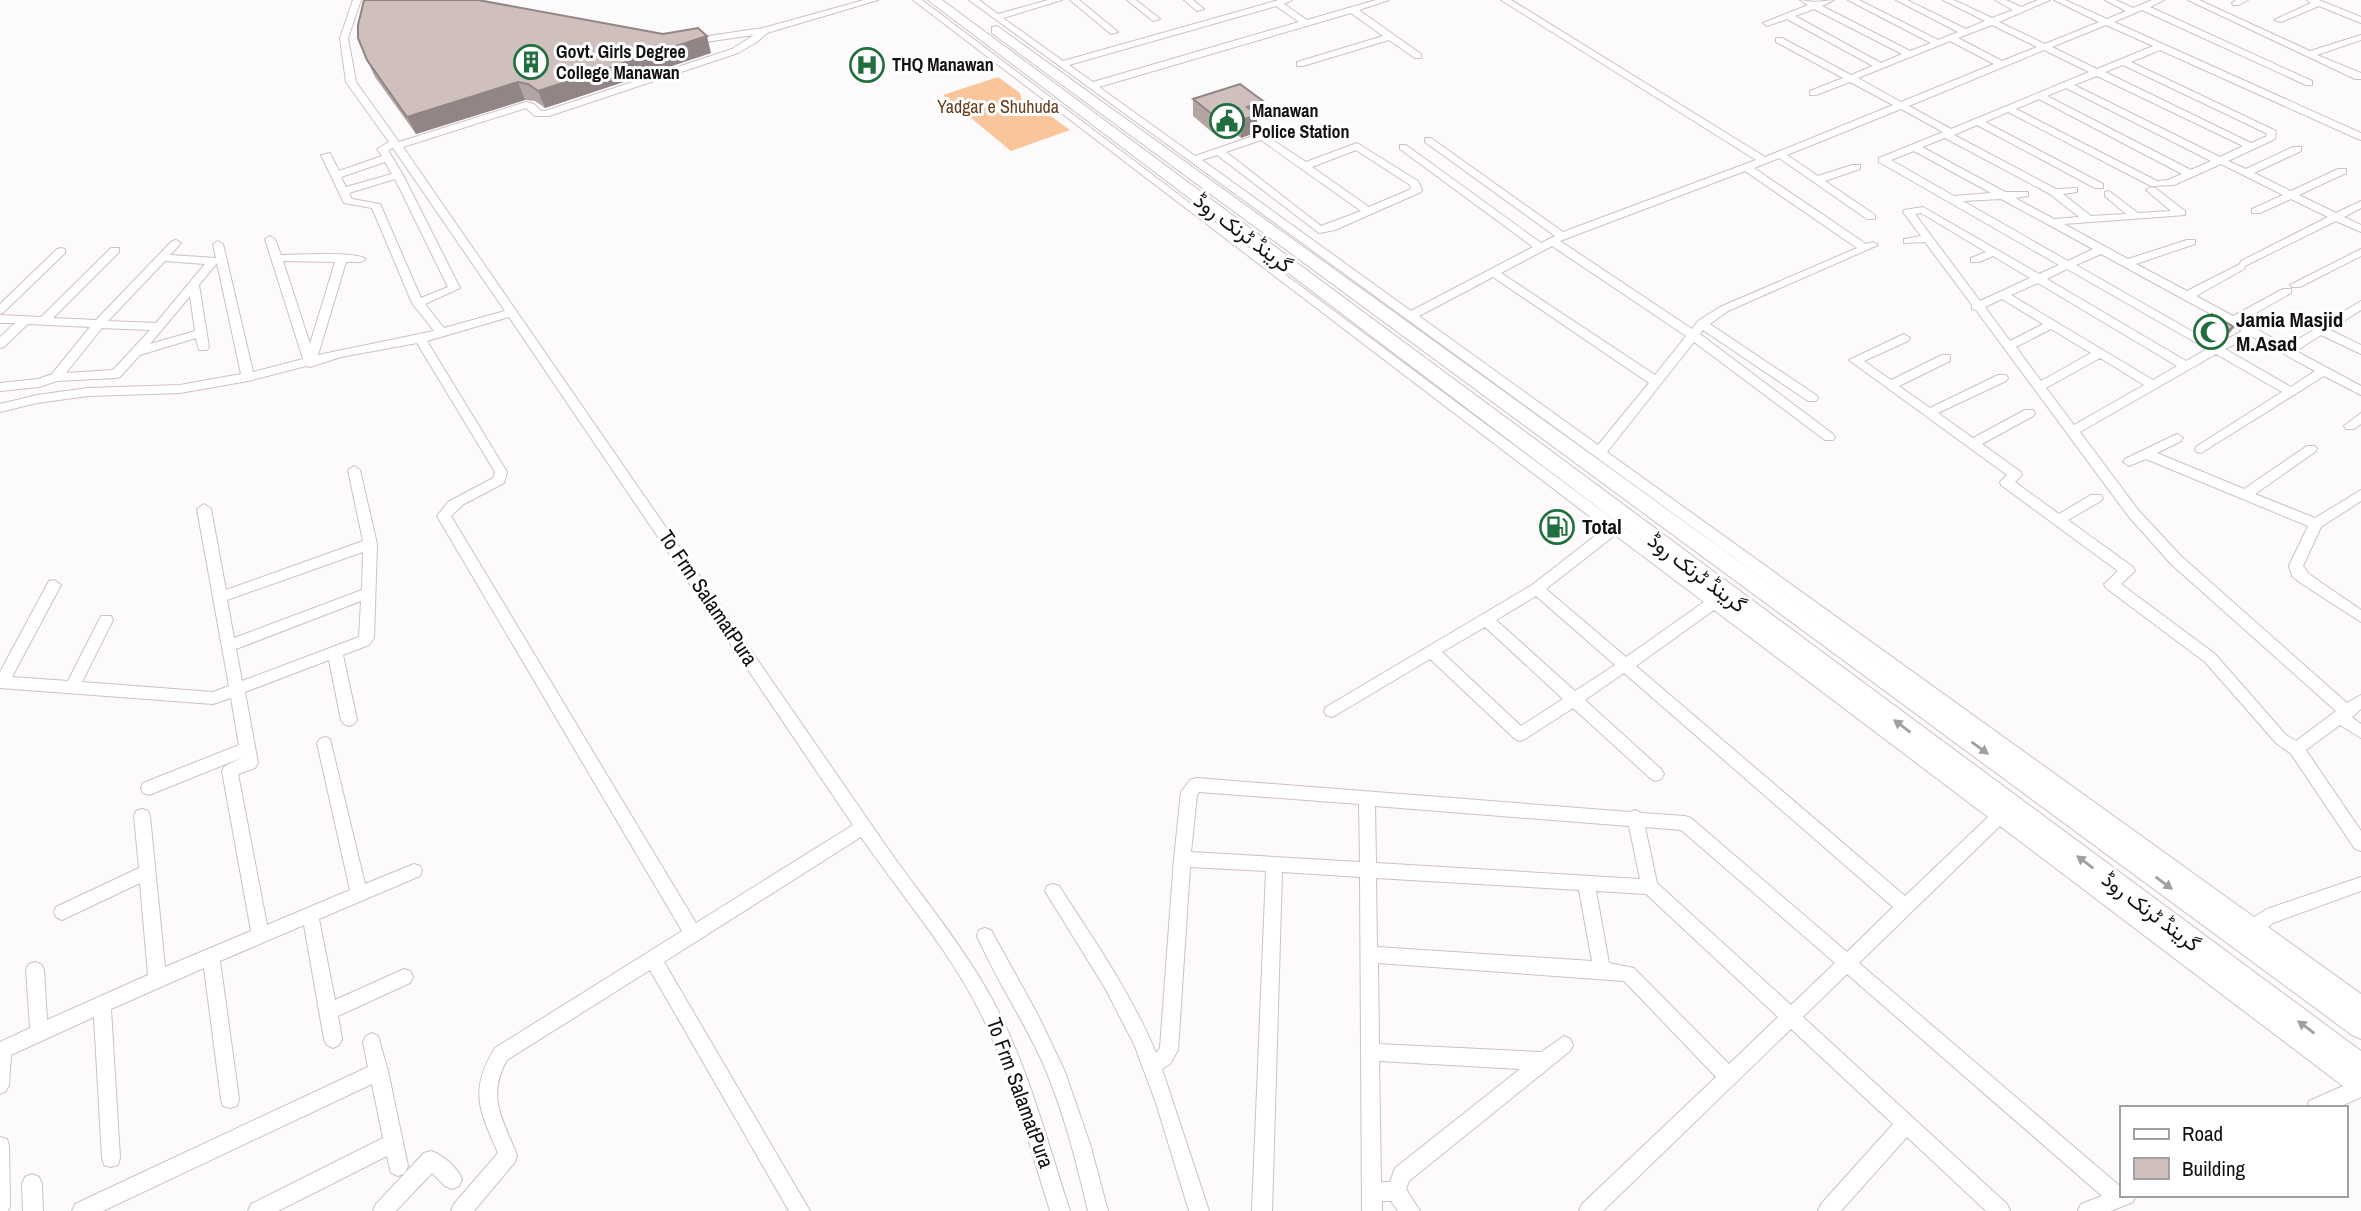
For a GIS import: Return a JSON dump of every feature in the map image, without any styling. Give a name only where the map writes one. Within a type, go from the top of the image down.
[{"type":"highway","name":"گرینڈ ٹرنک روڈ","points":[[934,0],[1075,89],[2314,981],[2360,1018]]},
{"type":"highway","name":"گرینڈ ٹرنک روڈ","points":[[1075,89],[1139,162],[2352,1073]]},
{"type":"highway","points":[[2352,1073],[2360,1018]]},
{"type":"street","name":"To Frm SalamatPura","points":[[357,0],[344,38],[351,82],[961,962],[987,1007],[1010,1060],[1060,1211]]},
{"type":"street","points":[[679,41],[764,31],[874,0]]},
{"type":"street","points":[[918,0],[954,14],[1139,162]]},
{"type":"street","points":[[973,0],[1062,64],[1075,89],[1193,160],[1599,453],[2247,933],[2267,917],[2361,884]]},
{"type":"street","points":[[996,17],[1058,0]]},
{"type":"street","points":[[1074,0],[1114,32]]},
{"type":"street","points":[[1131,0],[1156,19]]},
{"type":"street","points":[[1188,0],[1200,9]]},
{"type":"street","points":[[1062,64],[1288,0]]},
{"type":"street","points":[[1075,89],[1385,0]]},
{"type":"street","points":[[1505,0],[1763,160]]},
{"type":"street","points":[[1804,0],[1909,54]]},
{"type":"street","points":[[1767,23],[1830,0]]},
{"type":"street","points":[[1852,0],[1938,43]]},
{"type":"street","points":[[1900,0],[1965,32]]},
{"type":"street","points":[[1947,0],[2250,146]]},
{"type":"street","points":[[1999,0],[2020,10]]},
{"type":"street","points":[[1813,93],[2046,0]]},
{"type":"street","points":[[2058,0],[2361,136]]},
{"type":"street","points":[[2109,0],[2138,9],[2309,83]]},
{"type":"street","points":[[1409,317],[1551,241],[1901,106],[2159,0]]},
{"type":"street","points":[[2192,0],[2358,77],[2361,76]]},
{"type":"street","points":[[2278,20],[2315,2],[2356,18],[2361,12]]},
{"type":"street","points":[[1277,3],[1305,23]]},
{"type":"street","points":[[1353,10],[1418,55]]},
{"type":"street","points":[[1787,15],[1880,66]]},
{"type":"street","points":[[418,303],[454,288],[383,148],[526,105],[531,106],[538,114],[546,114],[735,51],[764,31]]},
{"type":"street","points":[[1300,64],[1391,36]]},
{"type":"street","points":[[2310,54],[2360,37]]},
{"type":"street","points":[[1950,38],[2003,65]]},
{"type":"street","points":[[1779,40],[2054,192],[2088,219]]},
{"type":"street","points":[[2161,46],[1883,160],[2291,392]]},
{"type":"street","points":[[2010,109],[2155,184],[2170,183],[2189,173],[2222,162],[2272,137],[2271,131],[2124,62]]},
{"type":"street","points":[[2067,85],[2361,229]]},
{"type":"street","points":[[2040,96],[2189,173]]},
{"type":"street","points":[[1978,122],[2099,186]]},
{"type":"street","points":[[1193,160],[1262,136],[1368,212]]},
{"type":"street","points":[[1428,140],[1551,241]]},
{"type":"street","points":[[1218,151],[1319,230],[1414,193],[1416,184],[1357,146],[1305,166]]},
{"type":"street","points":[[1403,148],[1693,335],[1829,437]]},
{"type":"street","points":[[1916,148],[2361,391]]},
{"type":"street","points":[[2246,173],[2297,149]]},
{"type":"street","points":[[1779,154],[1871,217]]},
{"type":"street","points":[[326,155],[352,203],[370,203],[376,206],[418,303],[441,332]]},
{"type":"street","points":[[336,175],[387,158]]},
{"type":"street","points":[[1599,453],[1702,324],[1724,309],[1869,246],[1746,167]]},
{"type":"street","points":[[1816,180],[1856,167]]},
{"type":"street","points":[[2256,211],[2342,171]]},
{"type":"street","points":[[344,191],[398,175]]},
{"type":"street","points":[[1901,184],[1915,178]]},
{"type":"street","points":[[2054,192],[2073,190]]},
{"type":"street","points":[[2052,222],[2181,213],[2151,190]]},
{"type":"street","points":[[1951,199],[2024,194]]},
{"type":"street","points":[[2109,194],[2136,217]]},
{"type":"street","points":[[2187,296],[2361,204]]},
{"type":"street","points":[[2186,366],[1923,211],[1908,212],[1976,307],[2134,514],[2176,560],[2361,732]]},
{"type":"street","points":[[270,239],[310,363]]},
{"type":"street","points":[[1908,241],[1926,239]]},
{"type":"street","points":[[2127,263],[2191,242]]},
{"type":"street","points":[[56,377],[99,324],[176,243]]},
{"type":"street","points":[[218,244],[248,377]]},
{"type":"street","points":[[43,322],[115,250]]},
{"type":"street","points":[[1976,307],[2102,250]]},
{"type":"street","points":[[0,310],[61,251]]},
{"type":"street","points":[[2233,321],[2361,252]]},
{"type":"street","points":[[1975,260],[1992,253]]},
{"type":"street","points":[[310,363],[342,257]]},
{"type":"street","points":[[0,387],[39,383],[56,377],[116,374],[213,261],[162,258]]},
{"type":"street","points":[[278,258],[361,259]]},
{"type":"street","points":[[1493,272],[1656,382]]},
{"type":"street","points":[[194,285],[203,347]]},
{"type":"street","points":[[2003,295],[2153,385]]},
{"type":"street","points":[[2287,351],[2361,305]]},
{"type":"street","points":[[0,408],[37,399],[88,392],[180,389],[248,377],[341,354],[420,339],[512,313]]},
{"type":"street","points":[[0,320],[159,327]]},
{"type":"street","points":[[0,344],[24,321]]},
{"type":"street","points":[[1702,324],[1812,398]]},
{"type":"street","points":[[2007,347],[2052,324]]},
{"type":"street","points":[[2322,330],[2361,350]]},
{"type":"street","points":[[2072,431],[2250,331]]},
{"type":"street","points":[[136,352],[201,333]]},
{"type":"street","points":[[1904,338],[1856,360],[2016,475],[2006,482],[2128,571],[2111,584],[2210,658],[2281,738],[2296,749],[2358,836]]},
{"type":"street","points":[[420,339],[501,472],[499,480],[454,503],[444,516],[692,932]]},
{"type":"street","points":[[2038,387],[2100,353]]},
{"type":"street","points":[[1890,385],[1946,358]]},
{"type":"street","points":[[2200,449],[2324,370]]},
{"type":"street","points":[[1929,413],[2002,378]]},
{"type":"street","points":[[1972,444],[2029,413]]},
{"type":"street","points":[[2129,461],[2176,438]]},
{"type":"street","points":[[2244,495],[2311,449]]},
{"type":"street","points":[[2147,454],[2316,524]]},
{"type":"street","points":[[54,585],[1,682],[213,698],[358,645],[367,638],[370,544],[354,470]]},
{"type":"street","points":[[2361,495],[2316,524],[2295,566],[2297,572],[2361,617]]},
{"type":"street","points":[[2058,520],[2096,498]]},
{"type":"street","points":[[204,509],[250,763],[230,771],[260,934]]},
{"type":"street","points":[[1331,711],[1537,589],[1613,520],[1713,603],[2004,812],[1589,1211]]},
{"type":"street","points":[[220,597],[370,544]]},
{"type":"street","points":[[1537,589],[1628,664],[1905,907]]},
{"type":"street","points":[[228,646],[368,593]]},
{"type":"street","points":[[1431,651],[1520,735],[1628,664],[1713,603]]},
{"type":"street","points":[[72,687],[106,620]]},
{"type":"street","points":[[1486,620],[1657,774]]},
{"type":"street","points":[[335,653],[349,720]]},
{"type":"street","points":[[2296,749],[2361,701]]},
{"type":"street","points":[[325,743],[359,894]]},
{"type":"street","points":[[149,788],[247,749]]},
{"type":"street","points":[[1152,1065],[1164,1058],[1169,1050],[1182,859],[1189,792],[1196,785],[1482,808],[1635,817],[1685,823],[2120,1195]]},
{"type":"street","points":[[1367,797],[1371,1201],[1396,1191],[1402,1175],[1564,1045]]},
{"type":"street","points":[[142,816],[156,979]]},
{"type":"street","points":[[1635,817],[1650,887],[2000,1211]]},
{"type":"street","points":[[461,1211],[508,1155],[487,1105],[485,1091],[487,1078],[501,1054],[865,826]]},
{"type":"street","points":[[1182,859],[1650,887]]},
{"type":"street","points":[[1262,1211],[1274,864]]},
{"type":"street","points":[[0,1084],[1,1050],[211,955],[414,871]]},
{"type":"street","points":[[62,912],[147,872]]},
{"type":"street","points":[[1586,884],[1602,970]]},
{"type":"street","points":[[1053,891],[1109,979],[1152,1065],[1199,1211]]},
{"type":"street","points":[[310,914],[333,1040]]},
{"type":"street","points":[[985,936],[1040,1037],[1057,1077],[1087,1164],[1098,1211]]},
{"type":"street","points":[[1369,954],[1628,974],[1728,1076]]},
{"type":"street","points":[[211,955],[230,1099]]},
{"type":"street","points":[[652,958],[800,1211]]},
{"type":"street","points":[[35,970],[39,1032]]},
{"type":"street","points":[[327,1012],[404,977]]},
{"type":"street","points":[[102,1005],[111,1158]]},
{"type":"street","points":[[372,1042],[398,1166]]},
{"type":"street","points":[[1371,1052],[1543,1061]]},
{"type":"street","points":[[82,1211],[379,1071]]},
{"type":"street","points":[[2318,1106],[2352,1073]]},
{"type":"street","points":[[1828,1211],[1906,1124]]},
{"type":"street","points":[[258,1211],[393,1143]]},
{"type":"street","points":[[0,1146],[0,1206]]},
{"type":"street","points":[[383,1211],[431,1160],[452,1179]]},
{"type":"street","points":[[32,1184],[33,1211]]},
{"type":"street","points":[[1396,1191],[1410,1211]]},
{"type":"street","points":[[2088,1211],[2122,1197]]},
{"type":"green space","name":"Yadgar e Shuhuda","points":[[998,77],[1020,93],[1022,101],[1029,108],[1045,112],[1070,130],[1011,151],[943,95]]},
{"type":"building","name":"Govt. Girls Degree College Manawan","points":[[364,0],[478,0],[663,34],[698,28],[707,36],[538,91],[528,84],[518,82],[407,117],[367,60],[358,38]]},
{"type":"building","points":[[1240,84],[1263,101],[1247,107],[1258,115],[1241,120],[1229,110],[1213,115],[1193,99]]},
{"type":"building","points":[[2212,314],[2234,327],[2223,333],[2201,320]]},
{"type":"place","name":"Govt. Girls Degree College Manawan","points":[[531,62]]},
{"type":"place","name":"THQ Manawan","points":[[867,65]]},
{"type":"place","name":"Manawan Police Station","points":[[1227,121]]},
{"type":"place","name":"Jamia Masjid M.Asad","points":[[2211,332]]},
{"type":"place","name":"Total","points":[[1557,527]]}]
